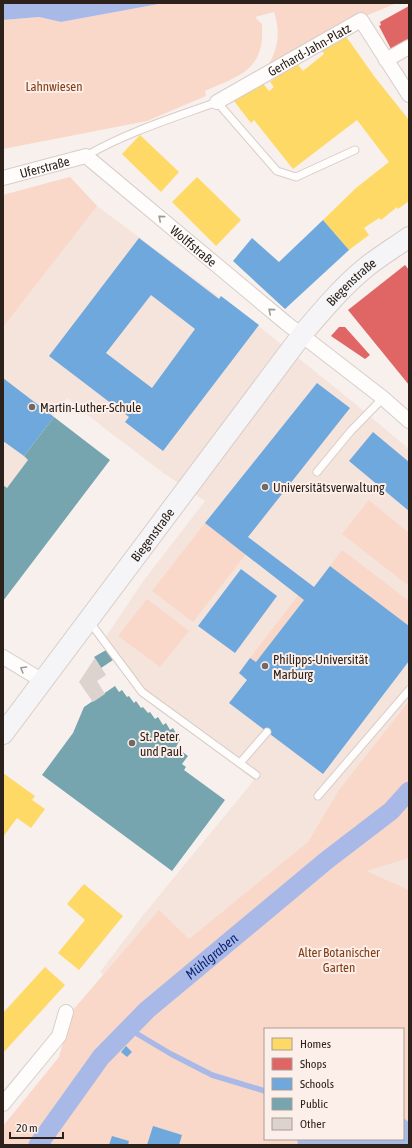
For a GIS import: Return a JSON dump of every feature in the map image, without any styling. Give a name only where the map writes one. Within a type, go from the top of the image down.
[{"type":"main road","name":"Biegenstraße","points":[[3,734],[301,336],[335,296],[364,269],[409,237]]},
{"type":"street","name":"Gerhard-Jahn-Platz","points":[[217,102],[362,20],[409,95]]},
{"type":"street","points":[[386,60],[409,47]]},
{"type":"street","name":"Uferstraße","points":[[3,178],[86,156]]},
{"type":"street","name":"Wolffstraße","points":[[86,156],[301,336]]},
{"type":"street","points":[[301,336],[383,398],[409,420]]},
{"type":"street","points":[[3,657],[43,681]]},
{"type":"street","points":[[3,1104],[59,1036],[66,1012]]},
{"type":"lane","points":[[86,156],[102,146],[148,126],[217,102],[277,171],[296,177],[355,150]]},
{"type":"lane","points":[[317,472],[350,432],[383,398]]},
{"type":"lane","points":[[88,620],[142,692],[256,775]]},
{"type":"lane","points":[[318,796],[409,690]]},
{"type":"lane","points":[[240,764],[268,732]]},
{"type":"shaded area","name":"Philipps-Universität Marburg","points":[[70,177],[97,206],[261,328],[409,449],[409,1145],[55,1145],[155,1015],[100,972],[144,914],[254,780],[139,695],[105,638],[144,580],[205,501],[162,472],[67,398],[24,456],[28,460],[7,488],[3,485],[3,195]]},
{"type":"green space","name":"Lahnwiesen","points":[[164,3],[397,3],[363,17],[264,71],[269,64],[277,43],[278,35],[276,20],[274,12],[255,17],[262,24],[262,39],[255,61],[240,75],[205,91],[206,96],[147,121],[3,149],[3,20],[39,17],[61,22]]},
{"type":"green space","points":[[70,177],[97,206],[3,327],[3,195]]},
{"type":"green space","points":[[369,500],[409,533],[409,586],[342,534]]},
{"type":"green space","points":[[205,523],[246,554],[193,622],[152,591]]},
{"type":"green space","points":[[342,550],[409,601],[409,626],[330,566]]},
{"type":"green space","points":[[299,594],[304,600],[256,662],[250,658]]},
{"type":"green space","points":[[147,599],[189,631],[160,667],[118,636]]},
{"type":"green space","name":"Alter Botanischer Garten","points":[[409,701],[409,858],[366,871],[409,890],[409,1145],[3,1145],[3,1126],[59,1057],[72,1011],[159,910],[189,939],[308,842],[339,790]]},
{"type":"water","points":[[3,3],[164,3],[61,22],[39,17],[3,20]]},
{"type":"water","points":[[404,1119],[409,1122],[409,1145],[298,1145],[297,1140],[404,1140]]},
{"type":"building: Homes","points":[[345,35],[374,76],[409,120],[409,201],[398,209],[397,207],[381,220],[379,218],[364,228],[369,235],[349,250],[323,220],[356,188],[389,162],[357,120],[293,169],[254,120],[251,123],[234,101],[261,81],[269,91],[274,87],[270,82],[296,62],[303,71],[324,54],[322,51]]},
{"type":"building: Homes","points":[[140,135],[179,172],[161,192],[122,154]]},
{"type":"building: Homes","points":[[197,177],[241,220],[216,246],[172,202]]},
{"type":"building: Homes","points":[[3,773],[35,796],[32,800],[45,809],[31,828],[17,818],[3,837]]},
{"type":"building: Homes","points":[[84,884],[123,916],[79,970],[58,953],[85,920],[67,904]]},
{"type":"building: Homes","points":[[45,967],[65,985],[3,1053],[3,1013]]},
{"type":"building: Shops","points":[[409,6],[409,42],[392,51],[379,26],[381,25],[380,22]]},
{"type":"building: Shops","points":[[405,265],[409,270],[409,385],[348,310]]},
{"type":"building: Shops","points":[[339,327],[345,327],[370,355],[365,359],[331,336]]},
{"type":"building: Schools","points":[[323,220],[349,250],[285,309],[233,261],[252,238],[279,262]]},
{"type":"building: Schools","points":[[139,238],[219,299],[221,296],[259,325],[163,451],[125,422],[129,417],[49,356]],"holes":[[[151,295],[195,329],[152,388],[106,353]]]},
{"type":"building: Schools","points":[[3,378],[54,417],[24,456],[3,441]]},
{"type":"building: Schools","points":[[317,383],[350,408],[248,537],[314,587],[330,566],[409,626],[409,661],[323,774],[229,703],[247,680],[239,673],[250,658],[256,662],[304,600],[205,523]]},
{"type":"building: Schools","points":[[373,432],[409,462],[409,511],[349,461]]},
{"type":"building: Schools","points":[[241,569],[277,596],[235,653],[198,626]]},
{"type":"building: Schools","points":[[126,1046],[132,1052],[127,1057],[121,1052]]},
{"type":"building: Schools","points":[[153,1126],[182,1135],[179,1145],[147,1145]]},
{"type":"building: Schools","points":[[112,1136],[129,1141],[128,1145],[109,1145]]},
{"type":"building: Public","points":[[54,417],[110,460],[3,601],[3,485],[7,488],[28,460],[24,456]]},
{"type":"building: Public","points":[[106,650],[113,660],[101,668],[94,657]]},
{"type":"building: Public","points":[[115,686],[119,692],[122,690],[134,703],[136,701],[141,708],[143,707],[148,713],[150,712],[155,719],[158,717],[163,725],[166,723],[170,730],[173,728],[180,740],[176,747],[188,756],[182,764],[186,767],[184,770],[225,800],[172,871],[42,775],[73,733],[84,707]]},
{"type":"building: Other","points":[[95,658],[106,675],[97,681],[105,694],[93,702],[79,682]]},
{"type":"waterway","name":"Mühlgraben","points":[[38,1145],[101,1057],[147,1010],[327,860],[391,811],[409,791]]},
{"type":"waterway","points":[[129,1029],[171,1054],[212,1075],[264,1091]]},
{"type":"place","name":"Martin-Luther-Schule","points":[[32,407]]},
{"type":"place","name":"Universitätsverwaltung","points":[[265,487]]},
{"type":"place","name":"Philipps-Universität Marburg","points":[[265,666]]},
{"type":"place","name":"St. Peter und Paul","points":[[132,743]]}]
